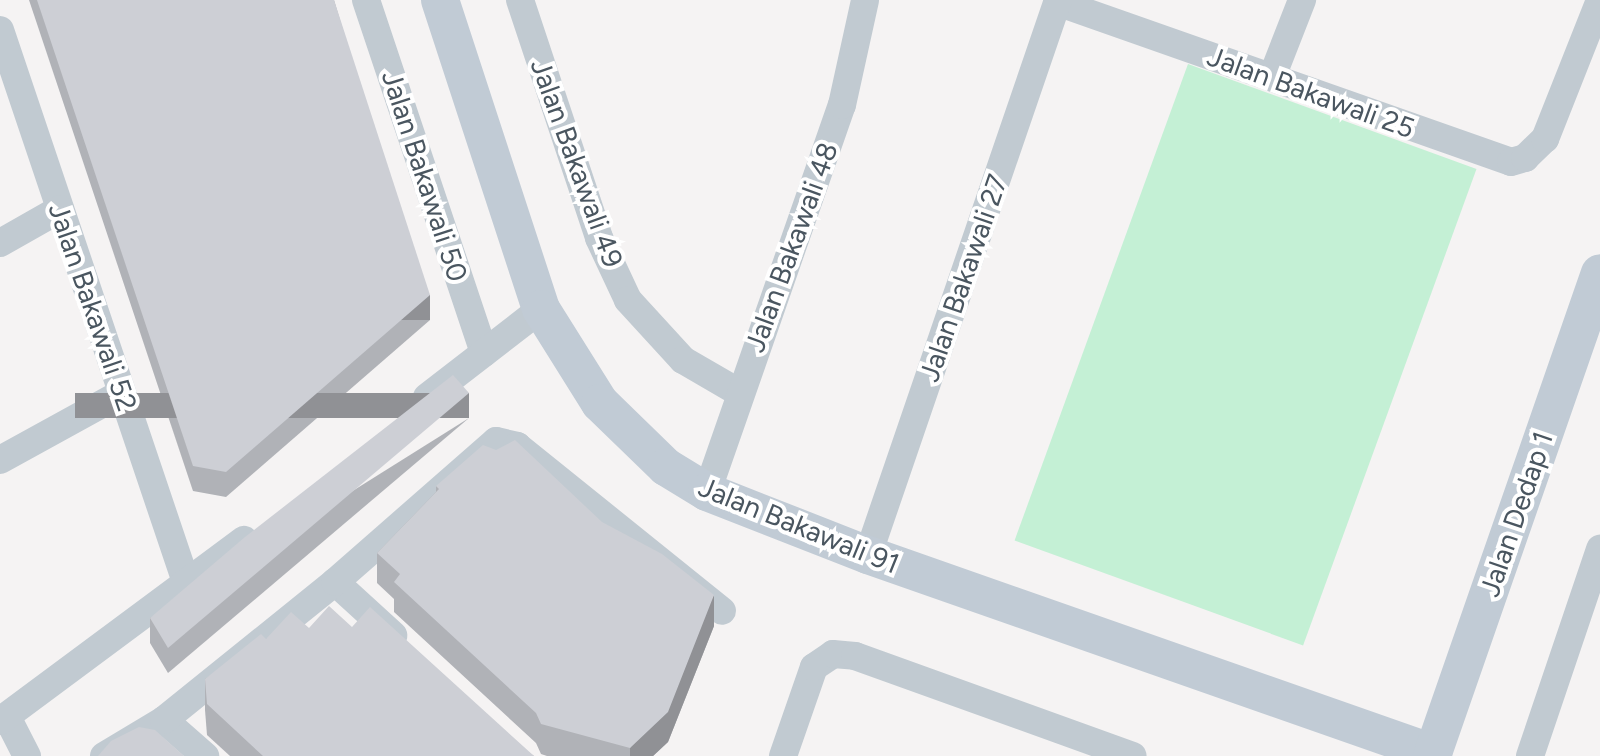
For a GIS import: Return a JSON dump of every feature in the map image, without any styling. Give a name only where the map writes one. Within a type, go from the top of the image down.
[{"type":"main road","name":"Jalan Bakawali 91","points":[[440,0],[541,308],[600,403],[666,467],[707,492],[868,555],[1433,754]]},
{"type":"main road","name":"Jalan Dedap 1","points":[[1433,754],[1600,273]]},
{"type":"street","name":"Jalan Bakawali 50","points":[[366,0],[484,353]]},
{"type":"street","name":"Jalan Bakawali 49","points":[[520,0],[599,238],[628,300],[683,360],[740,393]]},
{"type":"street","name":"Jalan Bakawali 48","points":[[707,492],[842,105],[865,0]]},
{"type":"street","points":[[1272,77],[1302,0]]},
{"type":"street","name":"Jalan Bakawali 25","points":[[1057,1],[1496,160],[1525,158],[1537,150],[1551,126],[1600,0]]},
{"type":"street","name":"Jalan Bakawali 27","points":[[868,555],[1057,1]]},
{"type":"street","name":"Jalan Bakawali 52","points":[[0,30],[187,585]]},
{"type":"street","points":[[0,242],[60,209]]},
{"type":"street","points":[[409,411],[541,308]]},
{"type":"street","points":[[0,460],[122,392]]},
{"type":"street","points":[[104,756],[164,720],[336,582],[486,446],[507,442],[722,610]]},
{"type":"street","points":[[26,756],[3,719],[260,527]]},
{"type":"street","points":[[1530,756],[1600,549]]},
{"type":"street","points":[[336,582],[408,649]]},
{"type":"street","points":[[784,756],[814,667],[833,654],[855,656],[1133,756]]},
{"type":"street","points":[[164,720],[204,756]]},
{"type":"green space","points":[[1188,64],[1476,169],[1303,645],[1015,540]]},
{"type":"building","points":[[37,0],[334,0],[430,295],[226,472],[193,466]]},
{"type":"building","points":[[453,375],[469,393],[168,648],[150,618],[245,537]]},
{"type":"building","points":[[515,440],[602,522],[662,554],[714,595],[668,712],[630,748],[541,724],[536,713],[394,582],[400,574],[377,553],[439,489],[436,486],[483,445],[496,450]]},
{"type":"building","points":[[329,606],[352,627],[370,607],[534,756],[263,756],[207,704],[205,679],[261,634],[266,639],[291,612],[309,628]]},
{"type":"building","points":[[139,727],[155,730],[184,756],[98,756],[111,741]]}]
